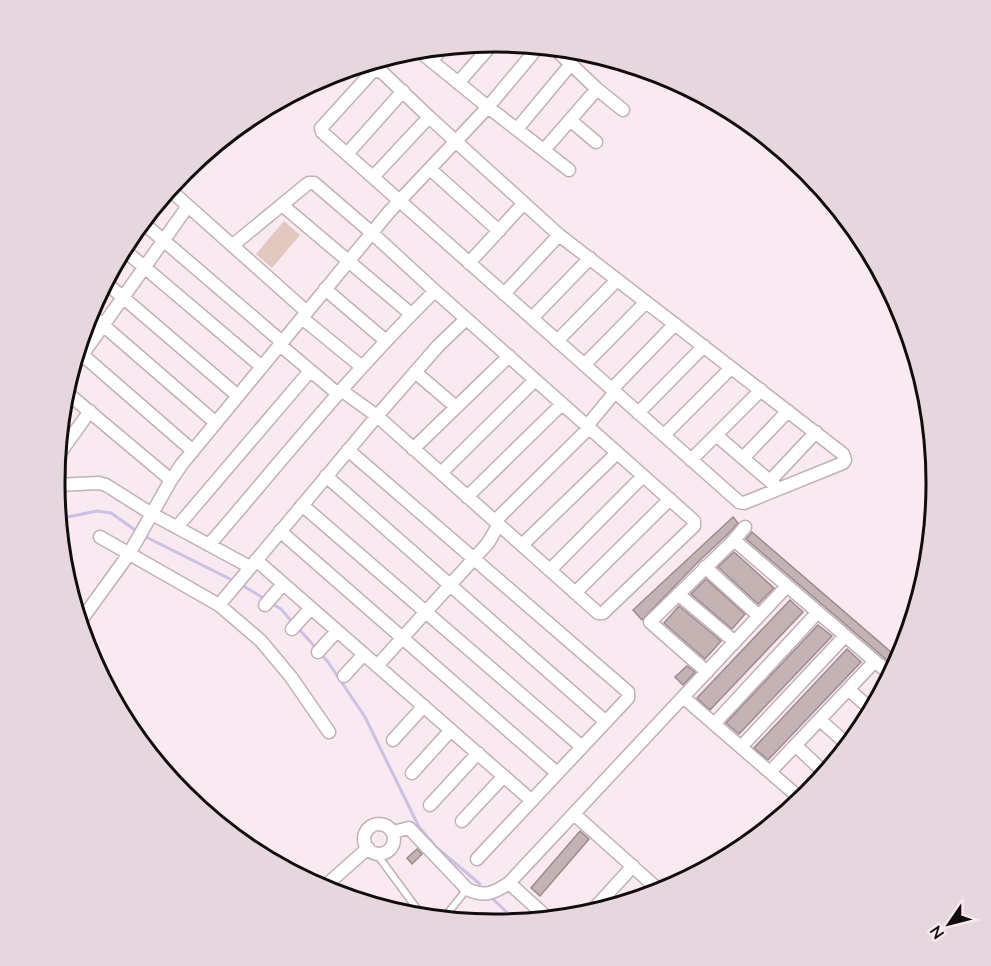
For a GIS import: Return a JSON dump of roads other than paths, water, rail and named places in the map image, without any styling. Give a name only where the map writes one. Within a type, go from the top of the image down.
[{"type":"street","points":[[458,83],[485,52]]},
{"type":"street","points":[[86,614],[129,554],[171,480],[193,451],[399,201],[488,107],[532,54]]},
{"type":"street","points":[[431,61],[435,57]]},
{"type":"street","points":[[428,58],[569,170]]},
{"type":"street","points":[[565,58],[623,110]]},
{"type":"street","points":[[517,129],[571,64]]},
{"type":"street","points":[[380,70],[429,117],[559,236],[816,432],[843,454],[845,460],[840,465],[774,485],[744,503],[739,502],[399,201],[322,132],[321,128],[372,72],[380,70]]},
{"type":"street","points":[[544,150],[597,89]]},
{"type":"street","points":[[347,154],[403,91]]},
{"type":"street","points":[[373,177],[429,117]]},
{"type":"street","points":[[570,120],[596,142]]},
{"type":"street","points":[[430,169],[499,231]]},
{"type":"street","points":[[149,228],[310,371],[376,416],[598,613],[603,613],[694,526],[694,521],[670,499],[372,233],[312,183],[306,185],[233,245]]},
{"type":"street","points":[[176,195],[233,245],[362,367]]},
{"type":"street","points":[[469,263],[524,203]]},
{"type":"street","points":[[282,205],[411,314]]},
{"type":"street","points":[[89,342],[124,298],[188,206]]},
{"type":"street","points":[[504,294],[559,236]]},
{"type":"street","points":[[131,256],[261,367]]},
{"type":"street","points":[[531,318],[590,258]]},
{"type":"street","points":[[557,341],[617,280]]},
{"type":"street","points":[[112,288],[238,396]]},
{"type":"street","points":[[325,289],[386,341]]},
{"type":"street","points":[[209,545],[339,392],[435,291]]},
{"type":"street","points":[[584,365],[646,302]]},
{"type":"street","points":[[219,605],[376,416],[438,346],[466,319]]},
{"type":"street","points":[[97,320],[216,423]]},
{"type":"street","points":[[378,666],[488,543],[497,523],[588,427],[613,391],[675,324]]},
{"type":"street","points":[[638,412],[704,346]]},
{"type":"street","points":[[85,356],[193,451]]},
{"type":"street","points":[[413,449],[509,356]]},
{"type":"street","points":[[664,435],[731,368]]},
{"type":"street","points":[[177,527],[310,371]]},
{"type":"street","points":[[415,372],[456,407]]},
{"type":"street","points":[[441,473],[535,380]]},
{"type":"street","points":[[691,460],[760,390]]},
{"type":"street","points":[[73,398],[171,480]]},
{"type":"street","points":[[467,497],[562,404]]},
{"type":"street","points":[[67,443],[90,411]]},
{"type":"street","points":[[743,458],[788,411]]},
{"type":"street","points":[[774,485],[816,432]]},
{"type":"street","points":[[716,435],[774,485]]},
{"type":"street","points":[[348,450],[628,692],[628,698],[477,859]]},
{"type":"street","points":[[522,545],[617,453]]},
{"type":"street","points":[[326,476],[606,722]]},
{"type":"street","points":[[550,570],[643,476]]},
{"type":"street","points":[[65,484],[106,485],[152,514],[209,545],[253,563],[283,584],[532,801]]},
{"type":"street","points":[[576,593],[670,499]]},
{"type":"street","points":[[302,505],[582,747]]},
{"type":"street","points":[[707,672],[650,622],[745,527]]},
{"type":"street","points":[[280,531],[557,774]]},
{"type":"street","points":[[100,537],[219,605],[261,641],[291,677],[329,732]]},
{"type":"street","points":[[734,540],[884,669]]},
{"type":"street","points":[[705,567],[759,616]]},
{"type":"street","points":[[265,605],[283,584]]},
{"type":"street","points":[[393,832],[409,828],[467,889],[479,895],[502,888],[788,586]]},
{"type":"street","points":[[678,594],[735,642]]},
{"type":"street","points":[[292,629],[311,608]]},
{"type":"street","points":[[714,724],[818,612]]},
{"type":"street","points":[[318,652],[337,631]]},
{"type":"street","points":[[741,747],[845,636]]},
{"type":"street","points":[[344,676],[364,654]]},
{"type":"street","points":[[770,772],[875,661]]},
{"type":"street","points":[[849,690],[865,704]]},
{"type":"street","points":[[683,697],[794,793]]},
{"type":"street","points":[[393,740],[424,706]]},
{"type":"street","points":[[820,720],[841,739]]},
{"type":"street","points":[[412,772],[451,730]]},
{"type":"street","points":[[796,746],[819,767]]},
{"type":"street","points":[[430,805],[477,753]]},
{"type":"street","points":[[462,821],[504,776]]},
{"type":"street","points":[[574,814],[652,884]]},
{"type":"street","points":[[331,881],[372,851],[386,853],[393,846],[393,832],[386,826],[376,824],[371,826],[365,834],[364,839],[372,851]]},
{"type":"street","points":[[602,900],[633,866]]},
{"type":"street","points":[[509,883],[540,911]]},
{"type":"lane","points":[[372,851],[414,905]]},
{"type":"lane","points":[[449,911],[467,889]]},
{"type":"waterway","points":[[67,517],[97,511],[111,513],[135,530]]},
{"type":"waterway","points":[[146,537],[234,581]]},
{"type":"waterway","points":[[240,584],[265,599]]},
{"type":"waterway","points":[[271,603],[281,609],[292,622]]},
{"type":"waterway","points":[[297,627],[317,649]]},
{"type":"waterway","points":[[321,654],[365,717],[419,827],[437,848],[480,884]]},
{"type":"waterway","points":[[493,899],[508,914]]}]
